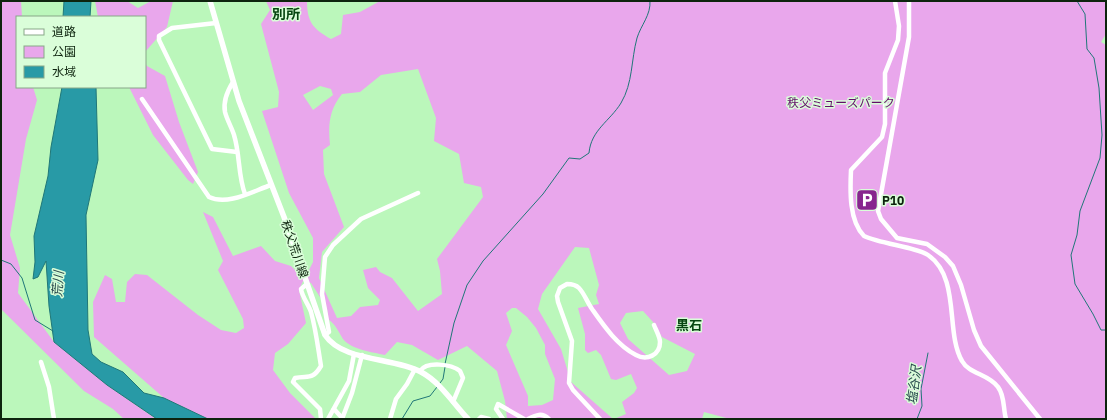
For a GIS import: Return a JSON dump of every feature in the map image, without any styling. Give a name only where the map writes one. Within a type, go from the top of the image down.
[{"type":"main road","name":"秩父荒川線","points":[[210,1],[233,82],[325,335],[339,348],[354,354],[417,370],[435,382],[468,419]]},
{"type":"street","points":[[895,1],[899,26],[898,40],[885,73],[884,130],[882,137],[851,170],[855,222],[858,230],[864,236],[928,255],[943,271],[950,296],[958,353],[962,362],[968,368],[987,376],[998,387],[1002,394],[1006,419]]},
{"type":"street","points":[[909,1],[909,36],[878,211],[889,230],[897,238],[927,244],[945,257],[953,266],[961,285],[974,330],[981,346],[1040,419]]},
{"type":"street","points":[[216,23],[172,28],[159,36],[159,40],[212,149],[237,152]]},
{"type":"street","points":[[233,82],[225,101],[225,112],[234,135],[237,152],[240,159],[242,185],[245,194]]},
{"type":"street","points":[[142,99],[210,197],[216,200],[230,200],[271,185]]},
{"type":"street","points":[[325,335],[329,332],[322,294],[325,257],[333,245],[361,219],[418,193]]},
{"type":"street","points":[[307,284],[301,289],[301,292],[308,303],[311,314],[321,366],[313,376],[307,378],[294,378],[293,382],[320,408],[321,419]]},
{"type":"street","points":[[600,419],[573,390],[569,383],[573,349],[572,341],[558,302],[558,291],[563,285],[567,284],[578,288],[604,326],[616,339],[636,355],[643,358],[650,358],[660,347],[660,340],[654,325]]},
{"type":"street","points":[[328,419],[349,381],[354,354]]},
{"type":"street","points":[[342,419],[362,355]]},
{"type":"street","points":[[41,362],[50,387],[54,419]]},
{"type":"street","points":[[390,419],[396,399],[417,370],[426,366],[449,365],[460,370],[463,378],[454,402]]},
{"type":"street","points":[[503,419],[496,409],[498,404],[524,419]]},
{"type":"street","points":[[334,409],[342,419]]},
{"type":"street","points":[[528,419],[539,414],[545,415],[549,419]]},
{"type":"street","points":[[479,419],[481,417],[489,419]]},
{"type":"green space","points":[[1,1],[21,1],[22,16],[16,16],[16,88],[33,88],[37,100],[26,139],[10,235],[20,268],[18,293],[54,342],[107,385],[156,419],[124,419],[113,409],[84,391],[1,309]]},
{"type":"green space","points":[[95,1],[127,1],[138,8],[151,1],[173,1],[167,27],[146,51],[146,16],[98,16]]},
{"type":"green space","name":"秩父ミューズパーク","points":[[266,1],[307,1],[308,14],[312,24],[320,32],[331,39],[341,34],[343,15],[360,12],[380,1],[1106,1],[1106,34],[1101,42],[1106,45],[1106,419],[730,419],[704,412],[702,419],[614,419],[626,414],[622,402],[634,393],[637,388],[631,374],[616,380],[611,379],[601,355],[596,350],[588,353],[585,350],[585,334],[578,308],[599,304],[596,295],[599,285],[589,248],[575,247],[542,294],[538,309],[561,349],[571,382],[613,419],[507,419],[505,401],[497,371],[467,346],[438,360],[412,345],[397,342],[385,355],[368,352],[357,348],[347,343],[343,339],[335,326],[328,319],[327,308],[311,283],[303,281],[299,290],[306,323],[288,344],[275,353],[273,370],[290,393],[316,419],[208,419],[164,398],[94,337],[93,302],[105,275],[112,279],[116,302],[125,302],[127,282],[135,274],[147,275],[198,315],[221,330],[236,333],[244,328],[243,319],[218,270],[223,261],[203,212],[213,217],[233,256],[261,246],[275,261],[291,266],[300,275],[309,270],[313,262],[313,238],[289,193],[262,111],[278,107],[279,92],[261,24],[270,10]],"holes":[[[418,69],[436,118],[434,141],[459,154],[464,183],[481,187],[483,197],[437,259],[440,271],[442,294],[418,311],[392,278],[380,272],[376,267],[363,270],[368,288],[380,300],[378,305],[360,307],[351,316],[337,318],[319,278],[322,252],[344,227],[324,174],[323,150],[330,145],[330,118],[334,106],[342,94],[360,92],[381,75]],[[320,86],[331,89],[333,95],[313,110],[303,95]],[[512,308],[516,308],[527,317],[536,328],[545,345],[545,354],[555,379],[553,400],[542,405],[528,406],[528,396],[506,345],[512,331],[506,313]],[[643,311],[653,322],[662,337],[695,354],[687,371],[669,375],[628,339],[620,323],[626,313]]]},
{"type":"green space","points":[[146,64],[165,76],[179,122],[198,172],[193,184],[188,180],[153,135],[130,88],[146,88]]},
{"type":"water","points":[[64,1],[91,1],[90,16],[63,16]]},
{"type":"water","name":"荒川","points":[[62,88],[96,88],[98,160],[86,215],[88,330],[92,354],[101,362],[123,372],[144,393],[164,398],[208,419],[157,419],[107,385],[54,342],[49,306],[46,261],[38,277],[33,279],[35,262],[34,236],[48,176],[51,147]]},
{"type":"waterway","points":[[445,364],[454,323],[467,285],[483,261],[543,194],[569,158],[580,159],[589,153],[593,138],[621,103],[628,88],[637,38],[649,11],[650,1]]},
{"type":"waterway","points":[[1077,1],[1085,14],[1087,49],[1094,58],[1099,88],[1102,135],[1100,158],[1080,211],[1077,235],[1071,255],[1075,284],[1101,330],[1106,330]]},
{"type":"waterway","points":[[1,260],[11,264],[22,278],[35,320],[53,331]]},
{"type":"waterway","name":"塩谷沢","points":[[917,419],[922,406],[921,389],[928,353]]},
{"type":"waterway","points":[[440,383],[443,379],[445,367]]},
{"type":"waterway","points":[[402,419],[413,401],[430,396],[437,387]]},
{"type":"place","name":"P10","points":[[867,200]]},
{"type":"district","name":"別所","points":[[286,14]]},
{"type":"district","name":"黒石","points":[[689,325]]}]
